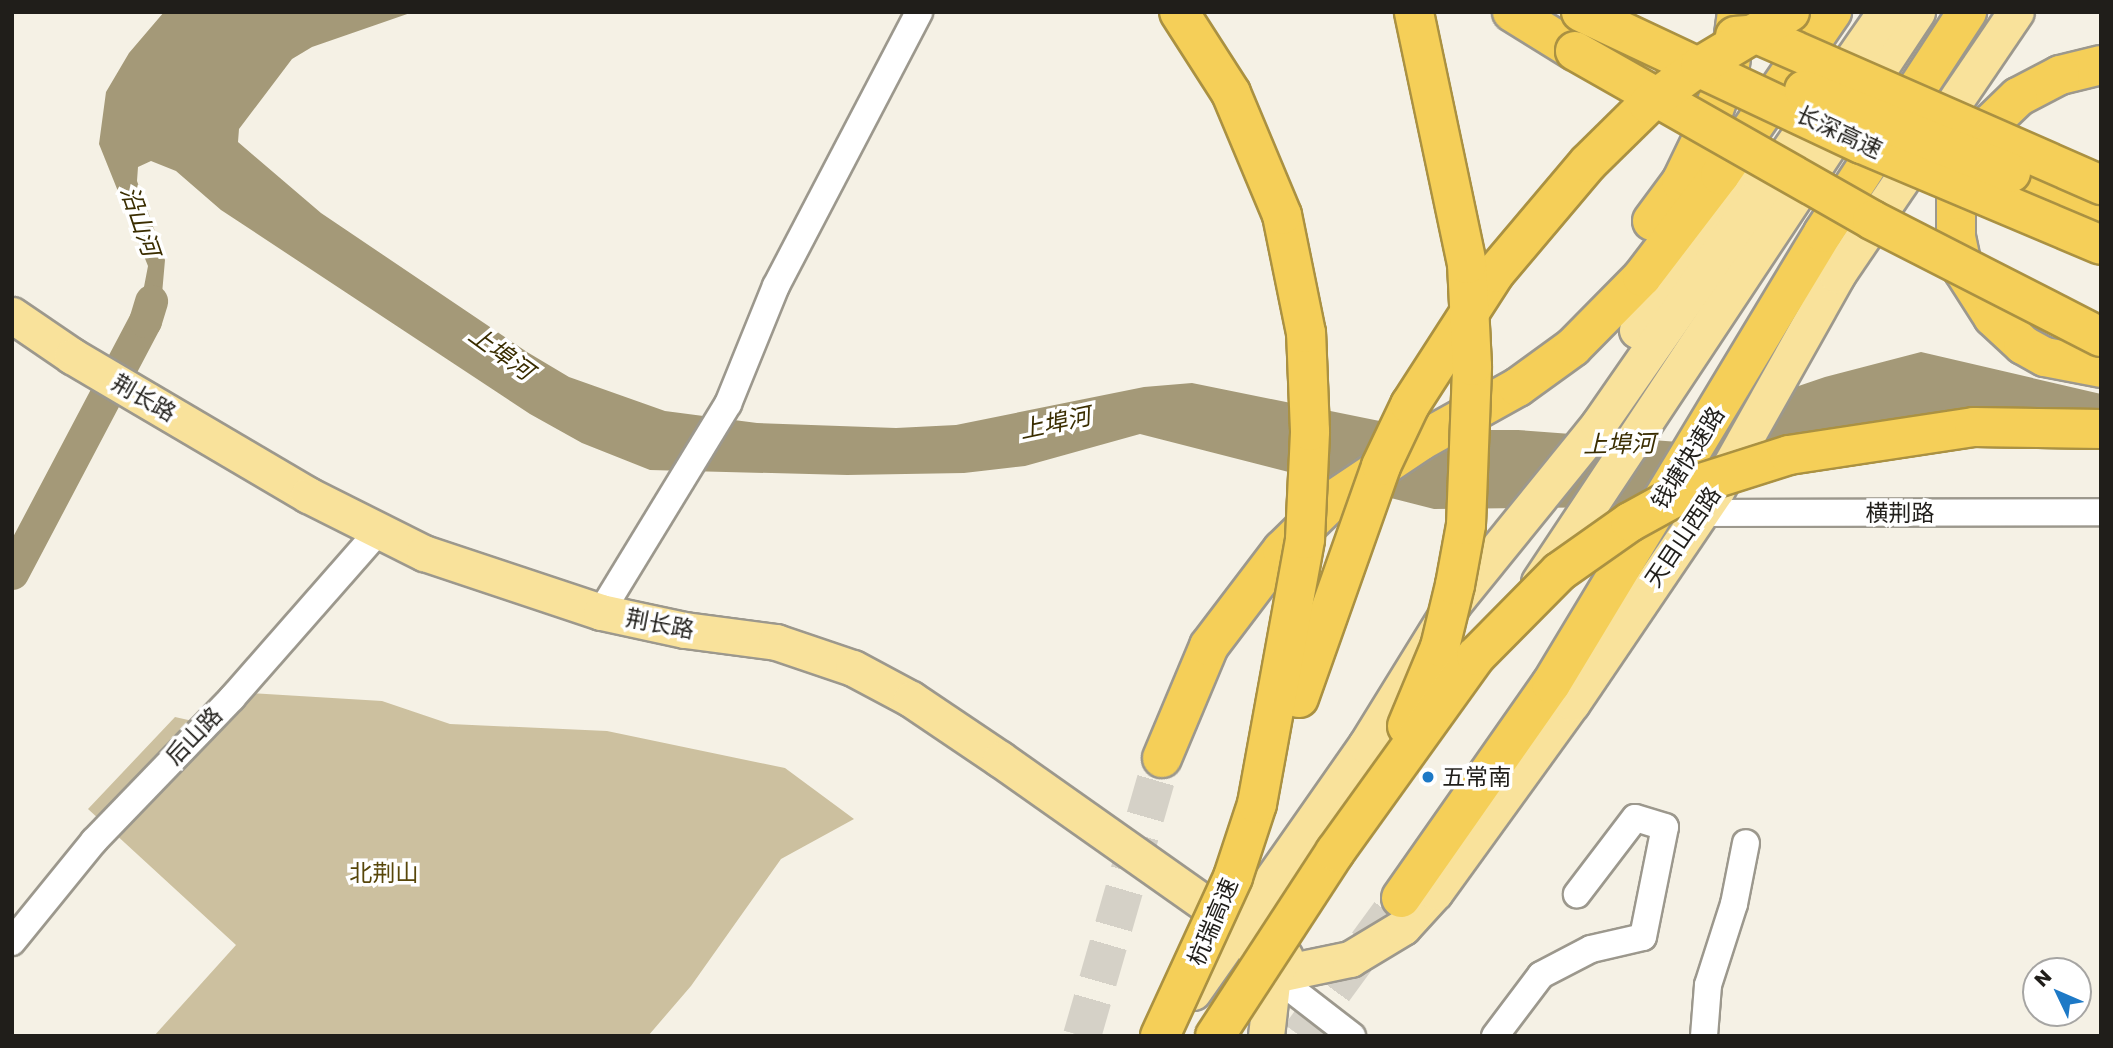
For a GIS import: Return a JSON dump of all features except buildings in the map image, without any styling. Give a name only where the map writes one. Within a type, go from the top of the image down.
[{"type":"highway","points":[[1180,12],[1231,93],[1282,215],[1306,333],[1310,431],[1305,539],[1257,804]]},
{"type":"highway","points":[[1335,852],[1406,726],[1440,647],[1466,525],[1472,366],[1467,264],[1414,12]]},
{"type":"highway","points":[[1513,12],[1872,220],[2101,337]]},
{"type":"highway","name":"长深高速","points":[[1581,12],[1862,144],[2101,245]]},
{"type":"highway","name":"长深高速","points":[[1625,12],[1683,41],[2101,210]]},
{"type":"highway","points":[[1458,419],[1568,325],[1681,183],[1709,124],[1730,65],[1737,12]]},
{"type":"highway","points":[[1257,804],[1280,757],[1343,564],[1381,466],[1410,405],[1454,330],[1495,273],[1579,173],[1648,104],[1700,66],[1790,12]]},
{"type":"highway","points":[[1161,758],[1209,646],[1235,606],[1282,550],[1333,500],[1421,441],[1518,387],[1573,346],[1642,277],[1720,175],[1832,12]]},
{"type":"highway","name":"钱塘快速路","points":[[1401,898],[1551,684],[1715,417],[1823,233],[1967,12]]},
{"type":"highway","points":[[1683,41],[1757,34],[2101,185]]},
{"type":"highway","points":[[2101,65],[2060,75],[2018,97],[1991,123],[1971,155],[1956,192],[1956,237],[1963,270],[1993,317],[2022,345],[2045,357],[2101,368]]},
{"type":"highway","points":[[1215,1036],[1335,852],[1476,656],[1559,572],[1630,522],[1701,483],[1788,455],[1974,427],[2101,429]]},
{"type":"highway","name":"杭瑞高速","points":[[1161,1036],[1233,877],[1257,804]]},
{"type":"main road","points":[[1586,423],[1853,12]]},
{"type":"main road","points":[[1161,1036],[1366,746],[1453,604],[1885,12]]},
{"type":"main road","points":[[1649,433],[1917,12]]},
{"type":"main road","points":[[1266,1036],[1273,975],[1376,816],[1595,501],[1649,433],[1935,12]]},
{"type":"main road","name":"天目山西路","points":[[1273,975],[1350,960],[1403,927],[1436,892],[1493,814],[1708,501],[1837,275],[2016,12]]},
{"type":"main road","name":"荆长路","points":[[12,315],[72,356],[378,532],[509,584],[600,612],[685,630],[776,642],[853,668],[911,699],[1000,758],[1237,926],[1273,975]]},
{"type":"street","points":[[600,612],[728,404],[776,286],[919,12]]},
{"type":"street","name":"横荆路","points":[[1708,501],[2101,512]]},
{"type":"street","name":"后山路","points":[[12,942],[94,841],[232,698],[378,532]]},
{"type":"street","points":[[1495,1036],[1541,975],[1591,948],[1643,937],[1665,827],[1635,818],[1577,894]]},
{"type":"street","points":[[1704,1036],[1708,985],[1734,904],[1746,843]]},
{"type":"street","points":[[1273,975],[1352,1036]]},
{"type":"green space","name":"北荆山","points":[[251,693],[382,701],[450,724],[607,731],[785,768],[854,819],[781,859],[691,986],[648,1036],[154,1036],[236,945],[88,809],[175,717],[215,726]]},
{"type":"water","name":"上埠河","points":[[164,12],[413,12],[312,47],[292,59],[239,129],[238,142],[321,213],[527,352],[569,377],[665,411],[757,423],[896,428],[956,425],[1144,387],[1192,383],[1424,430],[1518,430],[1679,442],[1728,410],[1825,377],[1921,352],[2101,394],[2101,444],[1966,438],[1629,507],[1434,509],[1140,434],[1025,466],[964,473],[847,475],[650,470],[582,443],[530,414],[221,210],[176,171],[151,161],[138,167],[137,181],[165,260],[162,294],[145,350],[120,336],[143,292],[148,266],[99,144],[106,92],[129,53]]},
{"type":"waterway","name":"沿山河","points":[[12,573],[145,321],[151,301]]},
{"type":"tunnel","points":[[1082,1036],[1162,758]]},
{"type":"tunnel","points":[[1300,1036],[1401,898]]},
{"type":"place","name":"五常南","points":[[1428,777]]}]
